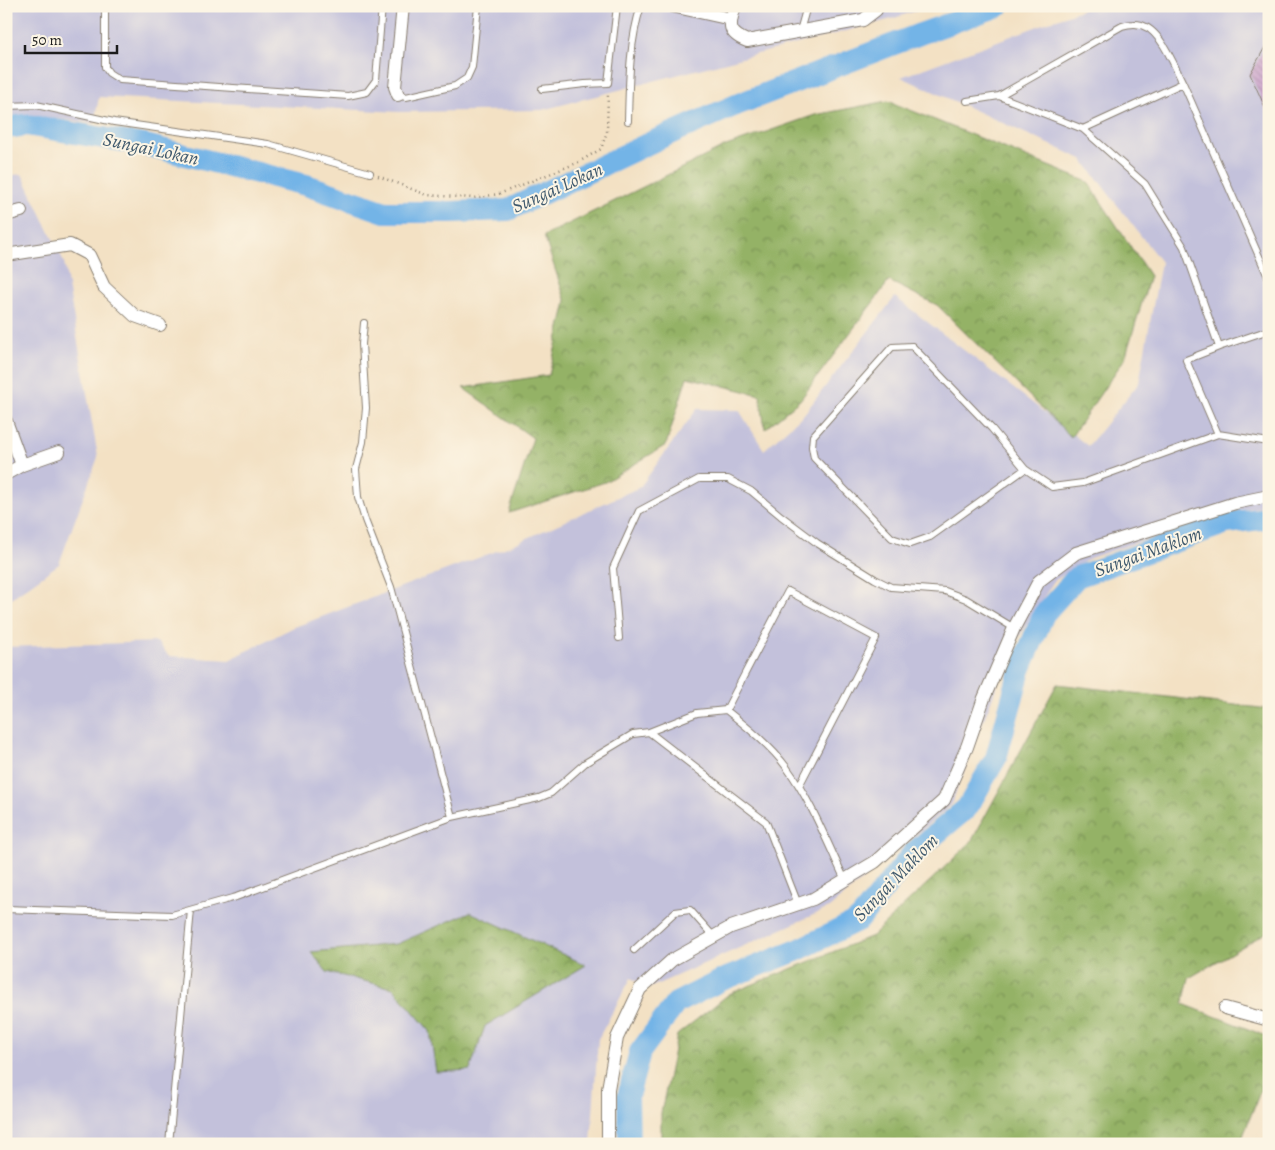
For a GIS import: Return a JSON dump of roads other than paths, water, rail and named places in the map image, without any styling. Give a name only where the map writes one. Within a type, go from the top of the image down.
[{"type":"street","points":[[398,95],[395,87],[403,6]]},
{"type":"street","points":[[672,6],[731,19]]},
{"type":"street","points":[[736,6],[731,19],[731,30],[736,37],[747,41],[863,20],[876,10],[877,6]]},
{"type":"street","points":[[6,215],[21,212]]},
{"type":"street","points":[[6,255],[70,245],[89,256],[104,286],[135,316],[160,324]]},
{"type":"street","points":[[6,422],[22,464]]},
{"type":"street","points":[[6,474],[22,464],[59,452]]},
{"type":"street","points":[[608,1144],[608,1088],[617,1038],[640,989],[672,960],[731,927],[813,899],[875,862],[944,800],[1014,628],[1039,581],[1076,553],[1235,503],[1269,496]]},
{"type":"street","points":[[1225,1008],[1269,1020]]},
{"type":"lane","points":[[105,6],[105,67],[109,73],[120,80],[348,96],[366,92],[376,80],[382,6]]},
{"type":"lane","points":[[398,95],[406,97],[455,86],[467,78],[472,67],[478,6]]},
{"type":"lane","points":[[542,89],[608,83],[617,6]]},
{"type":"lane","points":[[628,121],[629,70],[636,21],[641,6]]},
{"type":"lane","points":[[799,32],[807,6]]},
{"type":"lane","points":[[967,101],[999,96],[1122,26],[1135,24],[1148,27],[1159,38],[1183,83],[1269,279]]},
{"type":"lane","points":[[1083,129],[1183,83]]},
{"type":"lane","points":[[999,96],[1083,129],[1146,184],[1184,247],[1219,347]]},
{"type":"lane","points":[[6,106],[36,105],[114,122],[268,144],[370,173]]},
{"type":"lane","points":[[364,323],[362,344],[366,408],[363,442],[356,469],[358,496],[365,520],[394,596],[452,817]]},
{"type":"lane","points":[[1218,434],[1186,360],[1269,330]]},
{"type":"lane","points":[[1025,468],[930,537],[910,544],[892,538],[814,458],[813,436],[892,348],[912,346],[992,429],[1025,468],[1052,487],[1083,483],[1218,434],[1269,442]]},
{"type":"lane","points":[[618,638],[614,568],[639,511],[699,479],[728,479],[751,490],[817,543],[891,587],[945,591],[966,599],[1014,628]]},
{"type":"lane","points":[[726,710],[788,591],[876,638],[799,786]]},
{"type":"lane","points":[[6,909],[172,915],[191,910],[236,897],[452,817],[540,798],[551,793],[585,763],[633,734],[649,732],[697,713],[726,710],[750,729],[786,766],[799,786],[845,880]]},
{"type":"lane","points":[[649,732],[766,822],[798,904]]},
{"type":"lane","points":[[169,1144],[191,910]]},
{"type":"lane","points":[[634,950],[675,912],[690,910],[714,937]]},
{"type":"waterway","name":"Sungai Lokan","points":[[6,128],[26,125],[145,145],[306,185],[385,212],[508,210],[656,140],[736,105],[920,34],[999,6]]},
{"type":"waterway","name":"Sungai Maklom","points":[[629,1144],[628,1096],[640,1052],[676,1003],[722,980],[798,950],[859,920],[913,853],[967,808],[996,758],[1020,670],[1044,614],[1077,577],[1227,523],[1269,518]]}]
